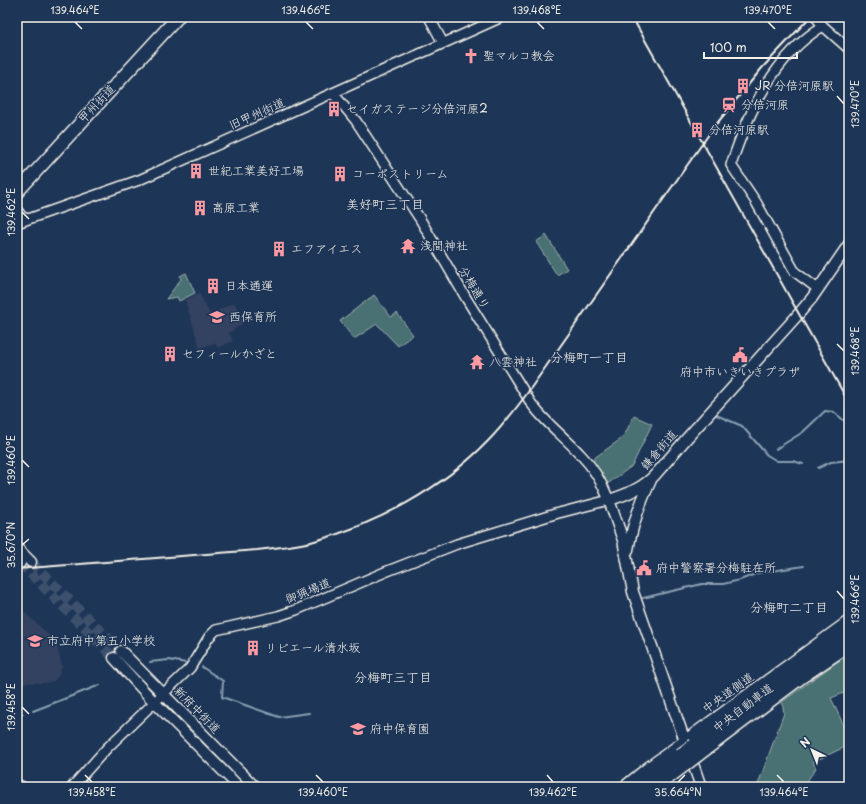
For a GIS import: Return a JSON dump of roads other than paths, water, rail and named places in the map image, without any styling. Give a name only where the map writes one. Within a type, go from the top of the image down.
[{"type":"highway","name":"甲州街道","points":[[17,192],[178,17]]},
{"type":"highway","name":"中央自動車道","points":[[638,787],[797,668],[849,632]]},
{"type":"highway","name":"中央自動車道","points":[[656,787],[849,644]]},
{"type":"main road","name":"鎌倉街道","points":[[610,500],[628,494],[651,480],[687,438],[774,343],[812,298],[849,244]]},
{"type":"main road","points":[[627,557],[632,529],[643,497],[651,480]]},
{"type":"main road","points":[[610,500],[624,540],[632,592],[700,787]]},
{"type":"main road","points":[[18,543],[31,562]]},
{"type":"main road","name":"新府中街道","points":[[239,787],[154,702],[117,655],[163,694],[255,787]]},
{"type":"street","points":[[429,17],[443,43]]},
{"type":"street","name":"旧甲州街道","points":[[17,223],[139,180],[502,17]]},
{"type":"street","points":[[816,17],[823,26],[849,49]]},
{"type":"street","points":[[818,289],[795,272],[756,202],[731,165],[739,140],[749,117],[773,76],[788,56],[812,33],[823,26]]},
{"type":"street","name":"分梅通り","points":[[332,93],[356,121],[420,219],[466,298],[531,403],[540,415],[582,456],[610,500]]},
{"type":"street","points":[[17,210],[22,217],[28,219]]},
{"type":"street","name":"御猟場道","points":[[72,787],[107,748],[190,668],[209,637],[216,630],[278,616],[296,610],[456,544],[547,516],[610,500]]},
{"type":"street","name":"中央道側道","points":[[623,787],[684,740],[849,620]]},
{"type":"street","points":[[17,784],[23,787]]},
{"type":"waterway","points":[[776,449],[803,432],[825,411],[834,412],[849,425]]},
{"type":"waterway","points":[[714,414],[742,426],[767,455],[777,461],[793,461],[803,464]]},
{"type":"waterway","points":[[818,468],[831,462],[849,460]]},
{"type":"waterway","points":[[643,598],[702,584],[723,584],[740,580],[758,573],[804,566]]},
{"type":"waterway","points":[[150,662],[169,660],[186,663]]},
{"type":"waterway","points":[[202,667],[223,681],[222,697],[279,717],[309,713]]},
{"type":"waterway","points":[[33,711],[100,685]]},
{"type":"waterway","points":[[17,715],[23,714]]},
{"type":"tunnel","points":[[31,562],[121,651]]},
{"type":"tunnel","points":[[20,563],[114,658]]},
{"type":"railway","points":[[632,17],[849,403]]},
{"type":"railway","points":[[17,569],[257,550],[311,542],[360,526],[407,503],[430,489],[471,457],[494,435],[508,418],[526,395],[714,127],[762,68],[810,17]]},
{"type":"place","name":"聖マルコ教会","points":[[471,56]]},
{"type":"place","name":"JR 分倍河原駅","points":[[743,86]]},
{"type":"place","name":"分倍河原","points":[[729,105]]},
{"type":"place","name":"セイガステージ分倍河原2","points":[[334,109]]},
{"type":"place","name":"分倍河原駅","points":[[697,130]]},
{"type":"place","name":"世紀工業美好工場","points":[[196,171]]},
{"type":"place","name":"コーポストリーム","points":[[340,174]]},
{"type":"place","name":"高原工業","points":[[200,208]]},
{"type":"place","name":"浅間神社","points":[[408,246]]},
{"type":"place","name":"エフアイエス","points":[[279,249]]},
{"type":"place","name":"日本通運","points":[[213,286]]},
{"type":"place","name":"西保育所","points":[[217,317]]},
{"type":"place","name":"セフィールかざと","points":[[170,354]]},
{"type":"place","name":"府中市いきいきプラザ","points":[[740,355]]},
{"type":"place","name":"八雲神社","points":[[477,362]]},
{"type":"place","name":"府中警察署分梅駐在所","points":[[644,568]]},
{"type":"place","name":"市立府中第五小学校","points":[[35,641]]},
{"type":"place","name":"リビエール清水坂","points":[[253,648]]},
{"type":"place","name":"府中保育園","points":[[358,729]]},
{"type":"district","name":"美好町三丁目","points":[[385,204]]},
{"type":"district","name":"分梅町一丁目","points":[[589,357]]},
{"type":"district","name":"分梅町二丁目","points":[[789,607]]},
{"type":"district","name":"分梅町三丁目","points":[[393,677]]}]
